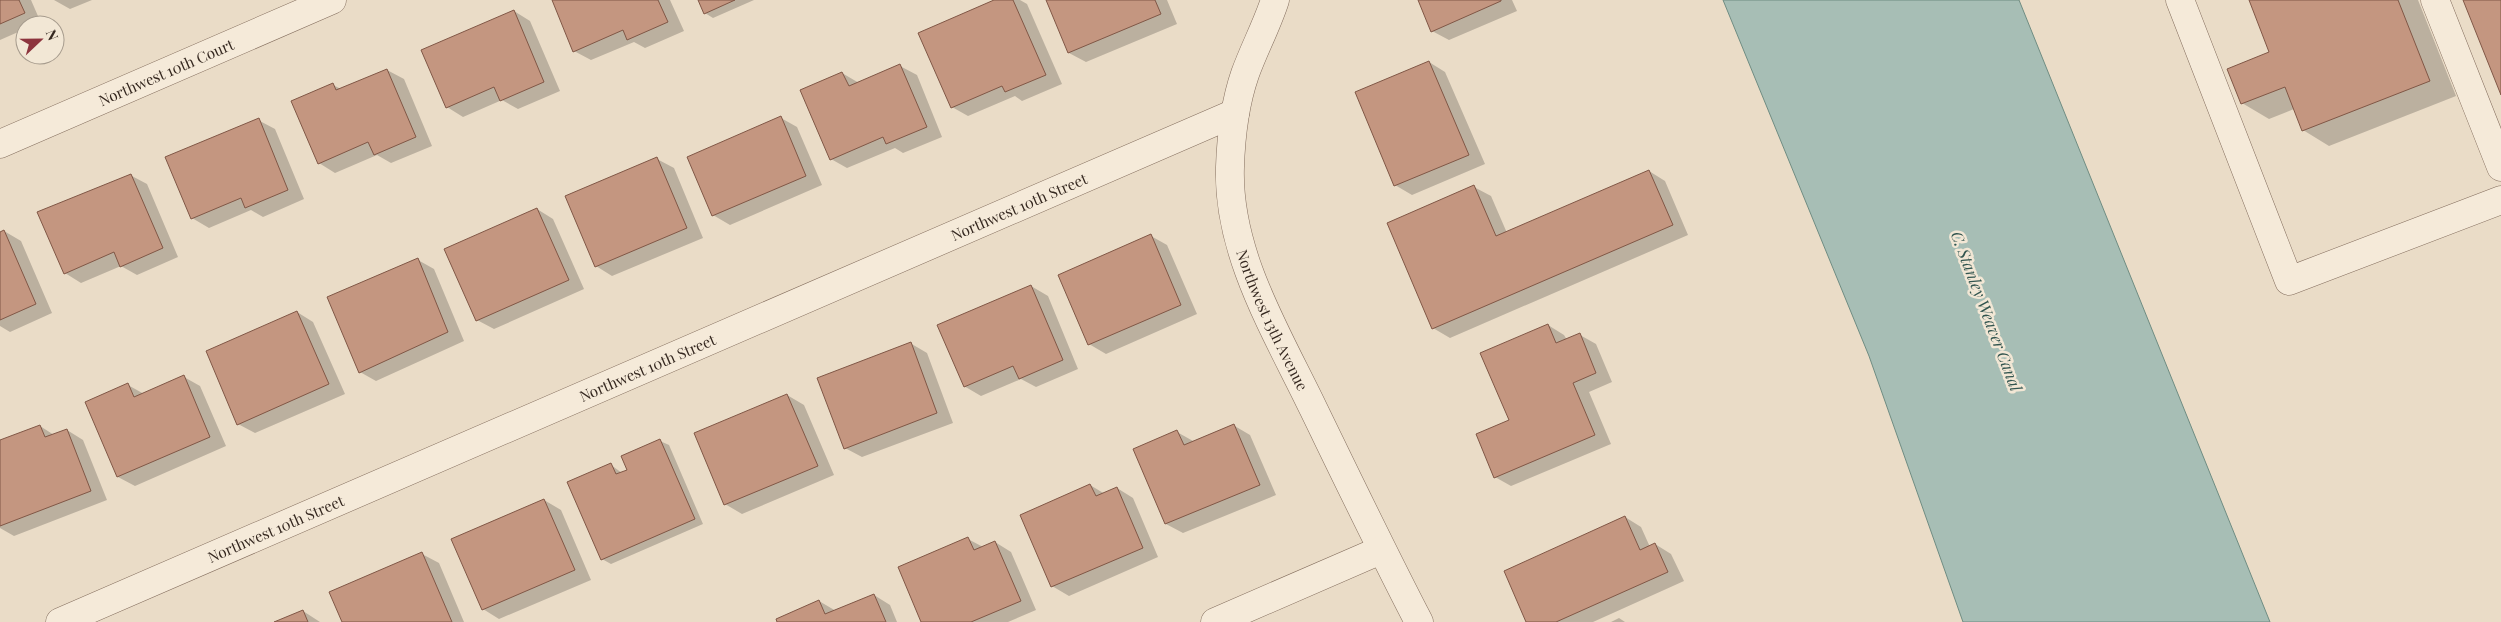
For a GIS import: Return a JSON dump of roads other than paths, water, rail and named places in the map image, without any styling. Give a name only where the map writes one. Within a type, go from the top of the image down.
[{"type":"street","name":"Northwest 10th Court","points":[[0,144],[332,0]]},
{"type":"street","name":"Northwest 13th Avenue","points":[[1275,0],[1245,74],[1235,113],[1230,168],[1231,200],[1237,232],[1254,282],[1382,550],[1419,622]]},
{"type":"street","points":[[2180,0],[2289,281],[2501,200]]},
{"type":"street","points":[[2435,0],[2501,167]]},
{"type":"street","name":"Northwest 10th Street","points":[[60,622],[1235,113]]},
{"type":"street","points":[[1215,622],[1382,550]]},
{"type":"water","name":"C. Stanley Weaver Canal","points":[[1723,0],[2019,0],[2270,622],[1963,622],[1869,356]]}]
